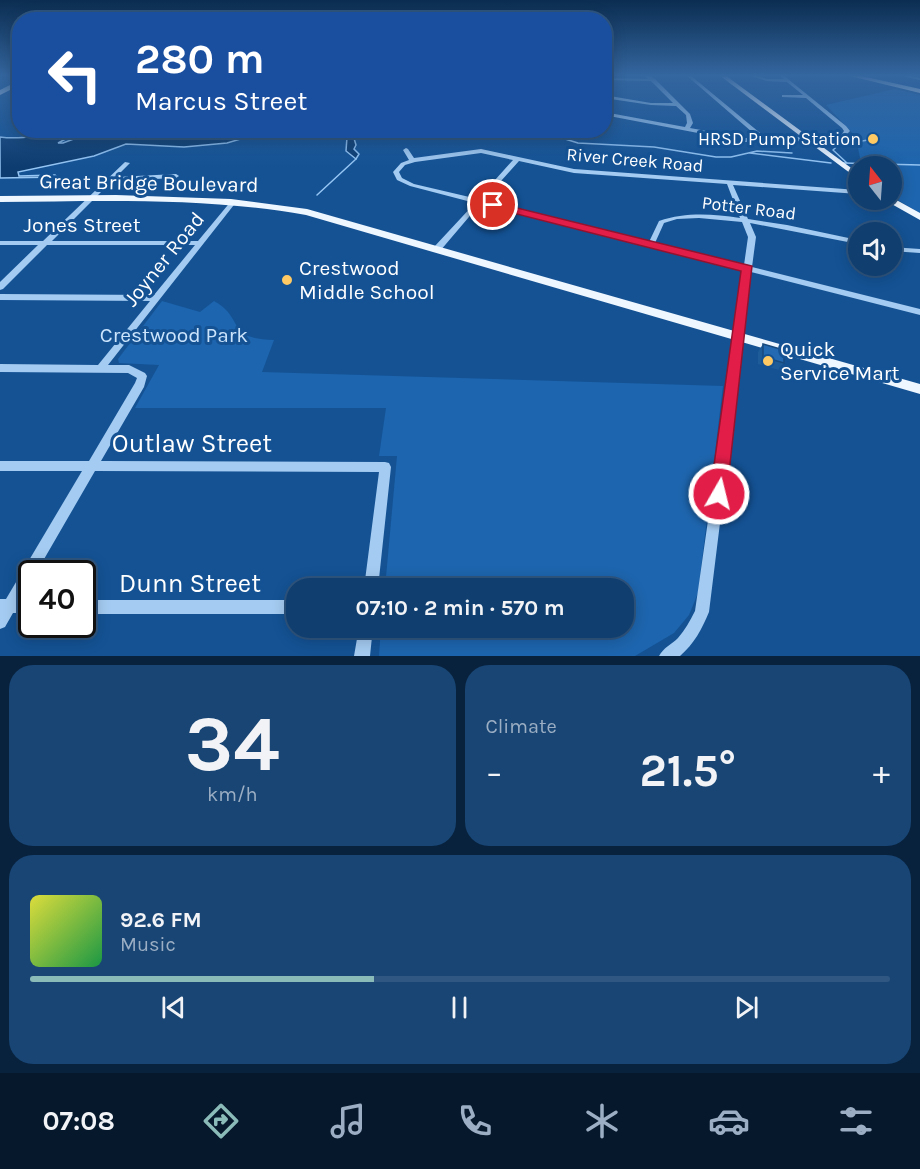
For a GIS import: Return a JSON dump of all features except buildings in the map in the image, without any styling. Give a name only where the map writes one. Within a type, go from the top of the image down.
[{"type":"main road","points":[[763,106],[848,170]]},
{"type":"main road","name":"Great Bridge Boulevard","points":[[0,199],[234,201],[307,212],[920,389]]},
{"type":"main road","points":[[902,206],[920,217]]},
{"type":"street","points":[[679,106],[689,118],[687,129]]},
{"type":"street","points":[[724,106],[765,140]]},
{"type":"street","points":[[612,115],[738,139],[839,137],[847,131],[818,106]]},
{"type":"street","points":[[406,150],[412,160],[403,164],[396,172],[404,182],[920,312]]},
{"type":"street","name":"River Creek Road","points":[[412,160],[475,151],[499,154],[574,171],[848,191]]},
{"type":"street","points":[[437,249],[517,159]]},
{"type":"street","points":[[0,287],[127,164]]},
{"type":"street","points":[[112,178],[176,176]]},
{"type":"street","points":[[670,655],[694,630],[705,600],[752,237],[729,182]]},
{"type":"street","name":"Joyner Road","points":[[100,369],[234,201]]},
{"type":"street","name":"Potter Road","points":[[651,245],[661,222],[674,216],[771,223],[848,240]]},
{"type":"street","name":"Jones Street","points":[[0,243],[200,243]]},
{"type":"street","points":[[902,250],[920,251]]},
{"type":"street","points":[[0,297],[156,298]]},
{"type":"street","points":[[0,368],[129,369],[142,376],[140,384],[92,466],[5,606],[0,622]]},
{"type":"street","name":"Outlaw Street","points":[[0,466],[385,467],[372,578]]},
{"type":"street","name":"Dunn Street","points":[[96,607],[286,607]]},
{"type":"street","points":[[362,656],[364,638]]},
{"type":"green space","points":[[827,106],[920,106],[920,213],[902,202],[902,156],[860,156],[856,137]]},
{"type":"green space","name":"Crestwood Park","points":[[162,301],[200,312],[214,301],[230,314],[237,326],[248,336],[274,340],[262,372],[723,386],[698,593],[689,615],[674,633],[635,656],[379,656],[380,638],[634,638],[634,578],[386,578],[397,456],[379,456],[386,408],[135,408],[159,365],[119,363],[118,359]]},
{"type":"shaded area","points":[[0,137],[68,138],[58,143],[76,138],[244,138],[227,143],[184,147],[126,144],[94,156],[18,172],[19,176],[55,175],[57,177],[0,178]]},
{"type":"shaded area","points":[[347,138],[354,138],[356,145],[354,149],[359,154],[356,159],[346,151]]},
{"type":"waterway","points":[[562,138],[578,143],[654,147],[716,157],[731,157],[757,151],[792,153]]},
{"type":"waterway","points":[[856,142],[868,140]]},
{"type":"waterway","points":[[847,163],[833,150],[842,142],[848,141]]},
{"type":"waterway","points":[[750,153],[831,163]]},
{"type":"waterway","points":[[317,195],[356,159]]},
{"type":"waterway","points":[[843,163],[920,165]]},
{"type":"place","name":"HRSD Pump Station","points":[[873,139]]},
{"type":"place","name":"Crestwood Middle School","points":[[287,280]]},
{"type":"place","name":"Quick Service Mart","points":[[768,361]]},
{"type":"route","points":[[493,205],[748,269],[719,494]]}]
